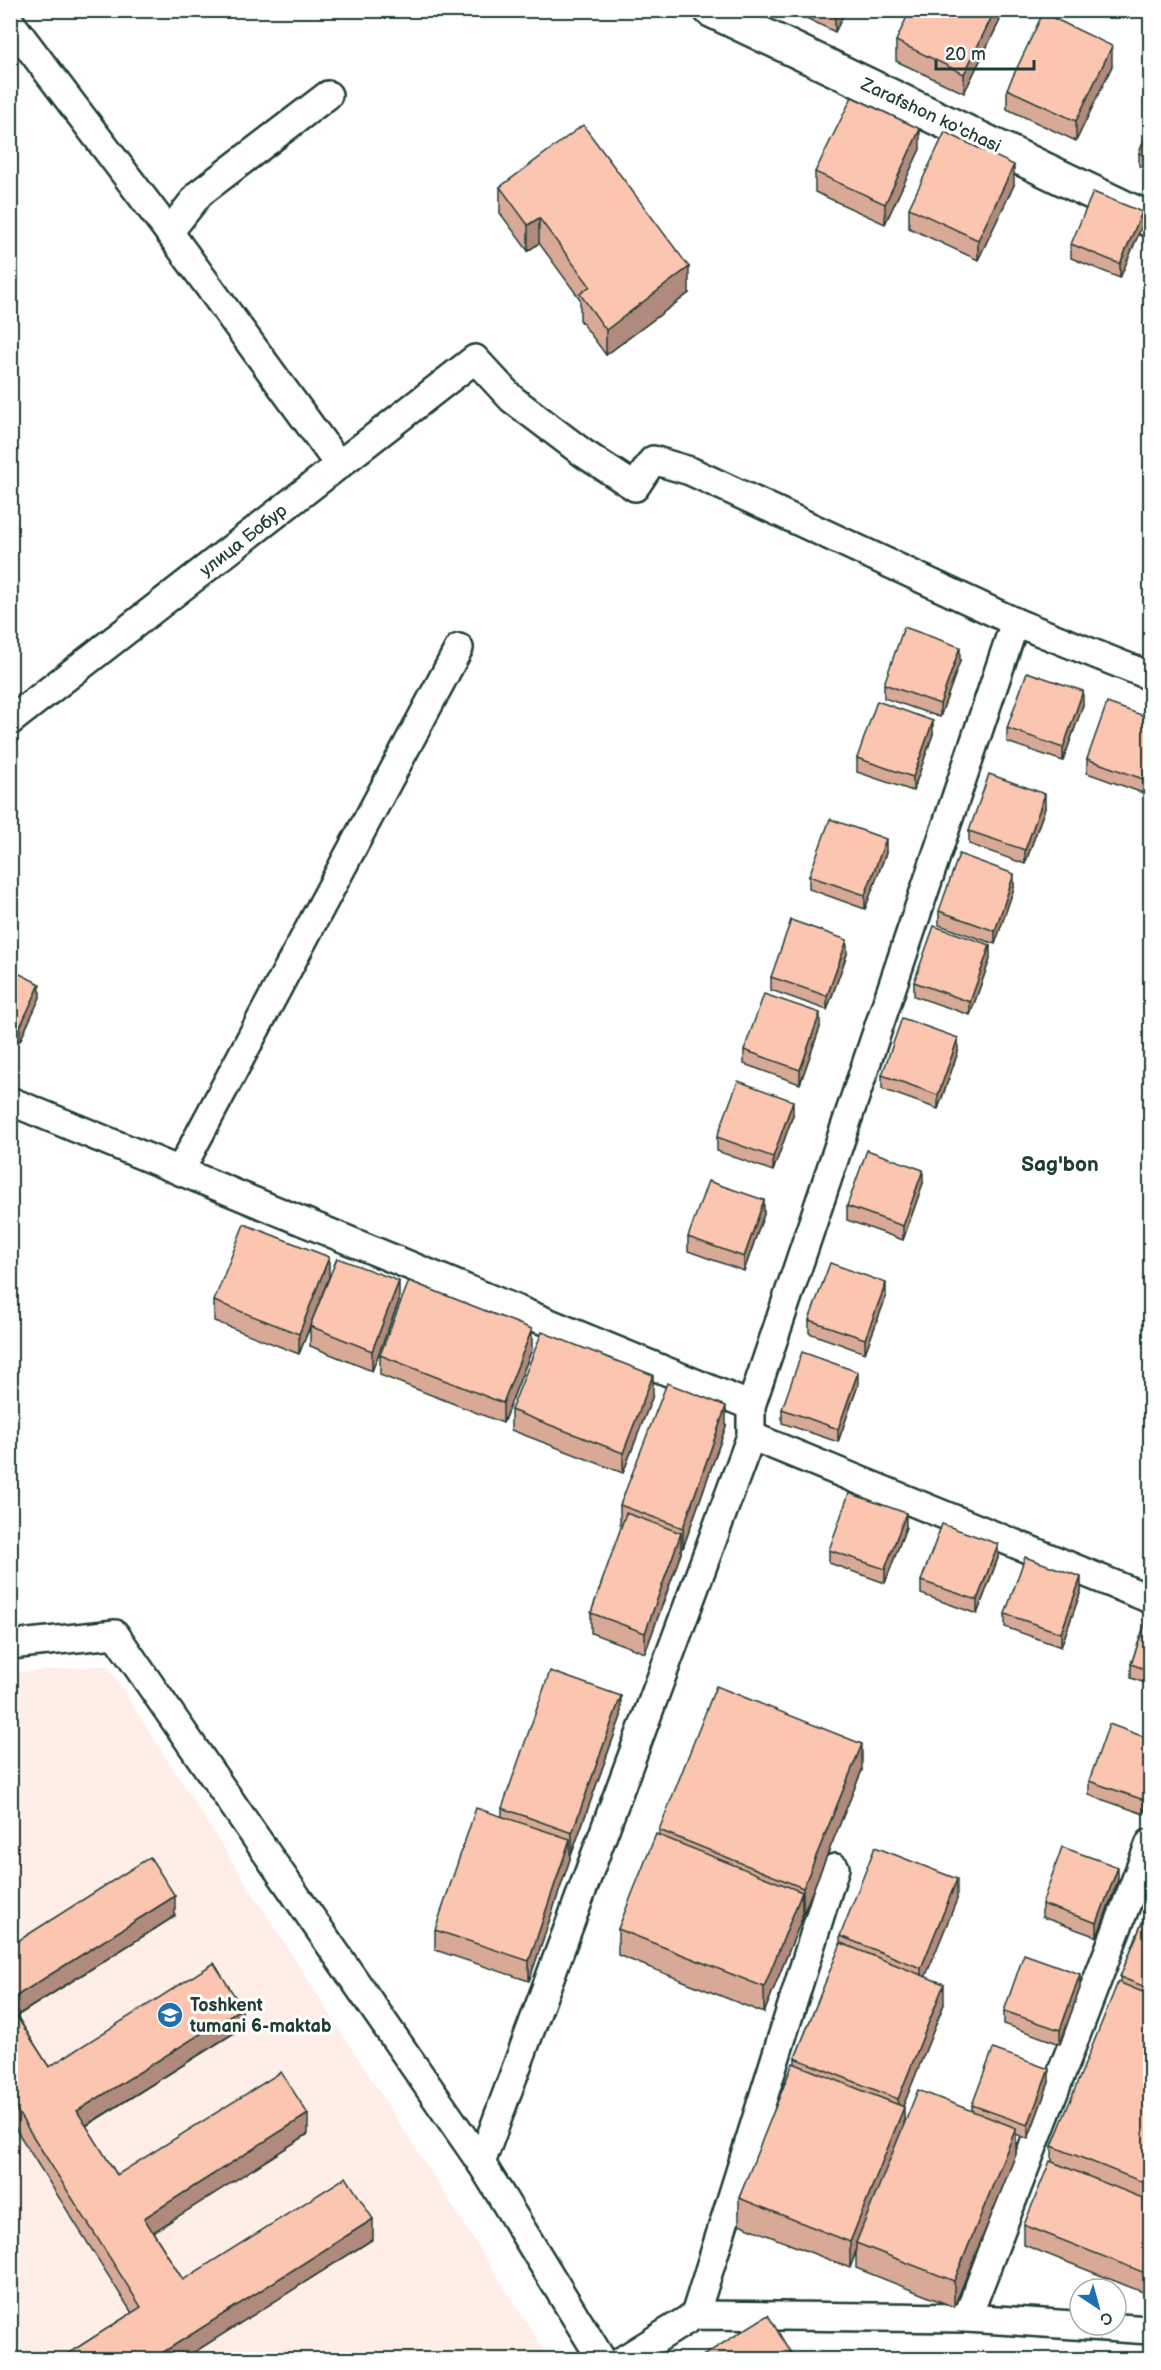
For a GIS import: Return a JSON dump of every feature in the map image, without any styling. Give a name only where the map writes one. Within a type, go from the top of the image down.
[{"type":"street","name":"Zarafshon ko'chasi","points":[[731,15],[1150,220]]},
{"type":"street","points":[[10,22],[169,232],[339,465]]},
{"type":"street","points":[[169,232],[200,194],[328,94]]},
{"type":"street","name":"улица Бобур","points":[[10,721],[475,359],[512,399],[583,453],[635,487],[653,460],[690,471],[1015,621]]},
{"type":"street","points":[[481,2163],[751,1436],[751,1406],[1015,621],[1150,676]]},
{"type":"street","points":[[180,1171],[459,648]]},
{"type":"street","points":[[10,1101],[751,1406]]},
{"type":"street","points":[[751,1436],[1150,1599]]},
{"type":"street","points":[[10,1645],[115,1634],[481,2163],[602,2360]]},
{"type":"street","points":[[967,2318],[1150,1843]]},
{"type":"street","points":[[695,2315],[835,1868]]},
{"type":"street","points":[[623,2360],[695,2315],[967,2318],[1150,2330]]},
{"type":"shaded area","name":"Toshkent tumani 6-maktab","points":[[107,1665],[548,2356],[543,2360],[11,2360],[11,1673]]},
{"type":"building","points":[[910,10],[995,10],[964,74],[896,41]]},
{"type":"building","points":[[1043,13],[1112,46],[1076,121],[1007,89]]},
{"type":"building","points":[[852,97],[920,129],[885,204],[815,172]]},
{"type":"building","points":[[583,125],[689,267],[606,330],[580,294],[590,286],[539,218],[528,225],[500,187]]},
{"type":"building","points":[[1150,126],[1150,158],[1139,153]]},
{"type":"building","points":[[945,132],[1014,165],[978,240],[909,208]]},
{"type":"building","points":[[1093,192],[1142,212],[1120,264],[1071,244]]},
{"type":"building","points":[[904,627],[960,647],[940,704],[884,684]]},
{"type":"building","points":[[1027,672],[1083,691],[1063,748],[1007,728]]},
{"type":"building","points":[[877,701],[933,721],[913,777],[857,758]]},
{"type":"building","points":[[1107,703],[1150,718],[1150,757],[1143,779],[1087,759]]},
{"type":"building","points":[[989,774],[1045,794],[1025,850],[969,831]]},
{"type":"building","points":[[830,819],[886,839],[865,895],[809,876]]},
{"type":"building","points":[[959,854],[1014,874],[995,931],[939,911]]},
{"type":"building","points":[[791,920],[847,940],[827,996],[771,977]]},
{"type":"building","points":[[934,926],[990,945],[970,1002],[914,982]]},
{"type":"building","points":[[10,969],[40,984],[20,1027],[10,1023]]},
{"type":"building","points":[[764,994],[820,1013],[800,1070],[744,1050]]},
{"type":"building","points":[[902,1018],[958,1038],[938,1095],[882,1075]]},
{"type":"building","points":[[738,1081],[793,1101],[773,1157],[717,1137]]},
{"type":"building","points":[[867,1150],[923,1170],[903,1226],[847,1206]]},
{"type":"building","points":[[708,1181],[764,1200],[744,1257],[688,1237]]},
{"type":"building","points":[[244,1224],[329,1257],[299,1334],[214,1301]]},
{"type":"building","points":[[337,1258],[399,1281],[372,1351],[310,1326]]},
{"type":"building","points":[[830,1263],[886,1283],[865,1339],[809,1320]]},
{"type":"building","points":[[409,1281],[532,1329],[503,1403],[380,1355]]},
{"type":"building","points":[[542,1332],[653,1375],[623,1453],[511,1410]]},
{"type":"building","points":[[802,1352],[858,1372],[838,1429],[782,1409]]},
{"type":"building","points":[[667,1383],[726,1406],[683,1528],[620,1505]]},
{"type":"building","points":[[849,1493],[906,1513],[885,1569],[829,1550]]},
{"type":"building","points":[[626,1513],[681,1533],[645,1633],[591,1613]]},
{"type":"building","points":[[942,1524],[998,1544],[977,1600],[921,1581]]},
{"type":"building","points":[[1025,1557],[1081,1577],[1061,1633],[1005,1614]]},
{"type":"building","points":[[1150,1610],[1150,1671],[1131,1664]]},
{"type":"building","points":[[550,1671],[621,1696],[572,1833],[502,1808]]},
{"type":"building","points":[[716,1686],[862,1744],[803,1888],[659,1830]]},
{"type":"building","points":[[1109,1724],[1150,1739],[1150,1783],[1144,1800],[1089,1781]]},
{"type":"building","points":[[476,1808],[570,1839],[529,1961],[435,1930]]},
{"type":"building","points":[[656,1834],[802,1892],[764,1987],[618,1929]]},
{"type":"building","points":[[875,1847],[957,1879],[921,1968],[840,1936]]},
{"type":"building","points":[[1062,1847],[1118,1867],[1097,1923],[1042,1904]]},
{"type":"building","points":[[150,1857],[175,1896],[10,2000],[10,1946]]},
{"type":"building","points":[[1150,1903],[1150,1989],[1120,1977]]},
{"type":"building","points":[[841,1943],[944,1984],[898,2099],[795,2058]]},
{"type":"building","points":[[1024,1954],[1080,1974],[1060,2030],[1004,2011]]},
{"type":"building","points":[[214,1963],[242,2008],[77,2111],[117,2175],[281,2072],[308,2114],[144,2218],[183,2280],[346,2177],[373,2219],[151,2360],[58,2360],[141,2307],[10,2100],[10,2006],[49,2067]]},
{"type":"building","points":[[1118,1982],[1150,1995],[1150,2185],[1052,2146]]},
{"type":"building","points":[[993,2049],[1049,2069],[1028,2125],[972,2105]]},
{"type":"building","points":[[793,2063],[904,2107],[850,2242],[739,2198]]},
{"type":"building","points":[[918,2090],[1016,2128],[954,2281],[856,2243]]},
{"type":"building","points":[[1050,2161],[1150,2201],[1150,2275],[1024,2225]]},
{"type":"building","points":[[768,2315],[795,2360],[696,2360]]},
{"type":"place","name":"Toshkent tumani 6-maktab","points":[[170,2015]]},
{"type":"district","name":"Sag'bon","points":[[1060,1164]]}]
